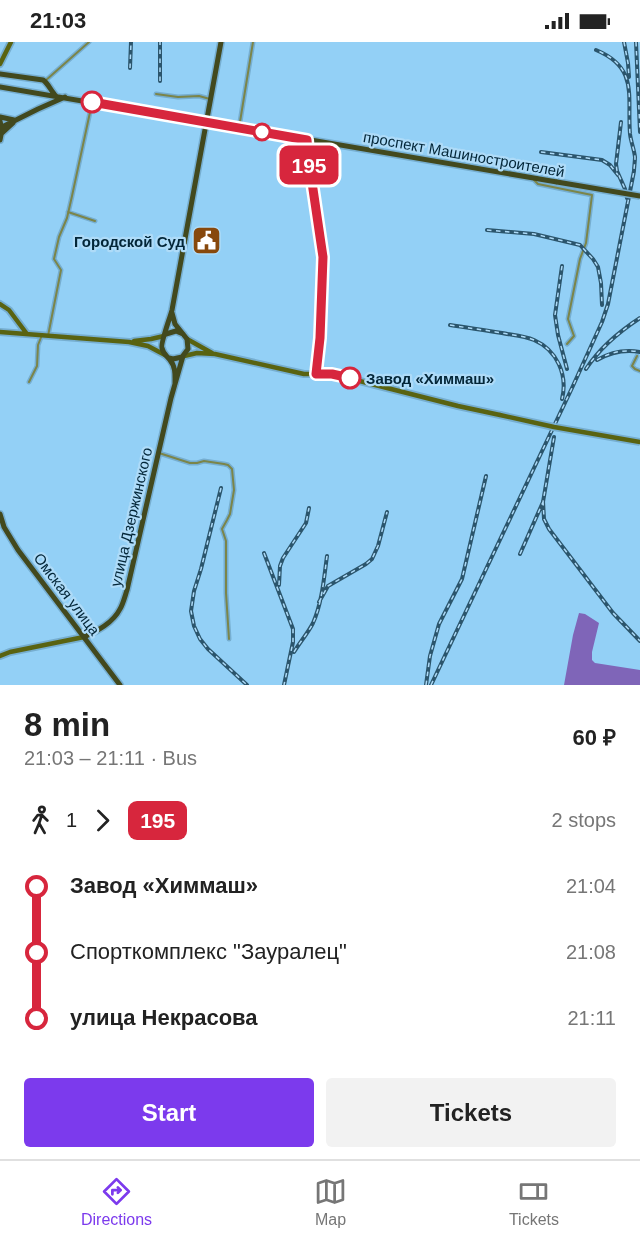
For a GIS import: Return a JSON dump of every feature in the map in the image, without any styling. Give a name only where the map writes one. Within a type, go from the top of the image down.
[{"type":"main road","points":[[0,64],[11,42]]},
{"type":"main road","points":[[167,356],[162,351],[161,345],[172,310],[221,42]]},
{"type":"main road","points":[[0,74],[46,82],[56,96]]},
{"type":"main road","points":[[38,109],[45,101],[41,93],[47,89],[46,82]]},
{"type":"main road","name":"проспект Машиностроителей","points":[[0,87],[640,196]]},
{"type":"main road","points":[[1,131],[38,109],[65,97]]},
{"type":"main road","points":[[0,117],[16,121]]},
{"type":"main road","points":[[307,140],[323,257],[320,338],[316,374]]},
{"type":"main road","points":[[0,304],[9,310],[27,334]]},
{"type":"main road","points":[[172,310],[175,324],[186,337],[188,349],[183,356]]},
{"type":"main road","points":[[20,333],[21,326]]},
{"type":"main road","points":[[0,332],[129,342],[148,346],[178,359],[199,353],[215,354],[304,374],[339,375],[500,415],[640,442]]},
{"type":"main road","points":[[129,342],[176,332],[215,354]]},
{"type":"main road","name":"улица Дзержинского","points":[[167,356],[175,370],[175,384]]},
{"type":"main road","name":"улица Дзержинского","points":[[84,637],[110,622],[120,610],[128,587],[183,356]]},
{"type":"main road","name":"Омская улица","points":[[1,523],[23,556],[120,685]]},
{"type":"main road","points":[[0,656],[84,637]]},
{"type":"street","points":[[46,82],[89,42]]},
{"type":"street","points":[[239,128],[253,42]]},
{"type":"street","points":[[156,94],[178,97],[199,96],[210,99]]},
{"type":"street","points":[[48,336],[61,270],[54,259],[59,237],[69,212],[92,102]]},
{"type":"street","points":[[532,178],[538,184],[592,195],[586,243],[580,259],[568,319],[574,336],[567,344]]},
{"type":"street","points":[[69,212],[95,221]]},
{"type":"street","points":[[29,382],[37,366],[38,345],[42,335]]},
{"type":"street","points":[[637,356],[632,366],[640,371]]},
{"type":"street","points":[[159,453],[190,463],[204,461],[224,464],[232,469],[234,490],[230,514],[222,529],[225,541],[229,639]]},
{"type":"shaded area","points":[[579,613],[599,623],[592,660],[595,663],[640,670],[640,685],[564,685]]},
{"type":"railway","points":[[130,68],[131,42]]},
{"type":"railway","points":[[160,42],[160,81]]},
{"type":"railway","points":[[624,42],[629,77]]},
{"type":"railway","points":[[636,42],[640,132]]},
{"type":"railway","points":[[431,685],[572,388],[608,304],[635,157],[630,134],[629,95],[625,74],[610,57],[596,50]]},
{"type":"railway","points":[[621,122],[616,164],[627,198]]},
{"type":"railway","points":[[541,152],[602,160],[610,165],[618,175]]},
{"type":"railway","points":[[487,230],[534,234],[580,245],[598,267],[602,305]]},
{"type":"railway","points":[[562,266],[555,315],[567,369]]},
{"type":"railway","points":[[586,369],[610,341],[640,318]]},
{"type":"railway","points":[[450,325],[522,337],[542,344],[555,357],[562,372],[562,399]]},
{"type":"railway","points":[[597,360],[618,352],[640,352]]},
{"type":"railway","points":[[520,554],[543,502],[554,437]]},
{"type":"railway","points":[[426,685],[430,656],[439,624],[462,579],[486,476]]},
{"type":"railway","points":[[221,488],[194,591],[191,611],[200,639],[247,685]]},
{"type":"railway","points":[[543,501],[544,519],[549,529],[613,613],[640,641]]},
{"type":"railway","points":[[279,585],[283,558],[306,523],[309,508]]},
{"type":"railway","points":[[319,602],[328,586],[372,559],[387,512]]},
{"type":"railway","points":[[264,553],[293,629],[293,642],[284,685]]},
{"type":"railway","points":[[294,652],[311,627],[319,607],[327,556]]},
{"type":"bus line","name":"195","points":[[92,102],[307,140],[323,257],[320,338],[316,374],[324,373],[350,378]]},
{"type":"place","name":"Городской Суд","points":[[206,241]]},
{"type":"place","name":"Завод «Химмаш»","points":[[350,378]]}]
